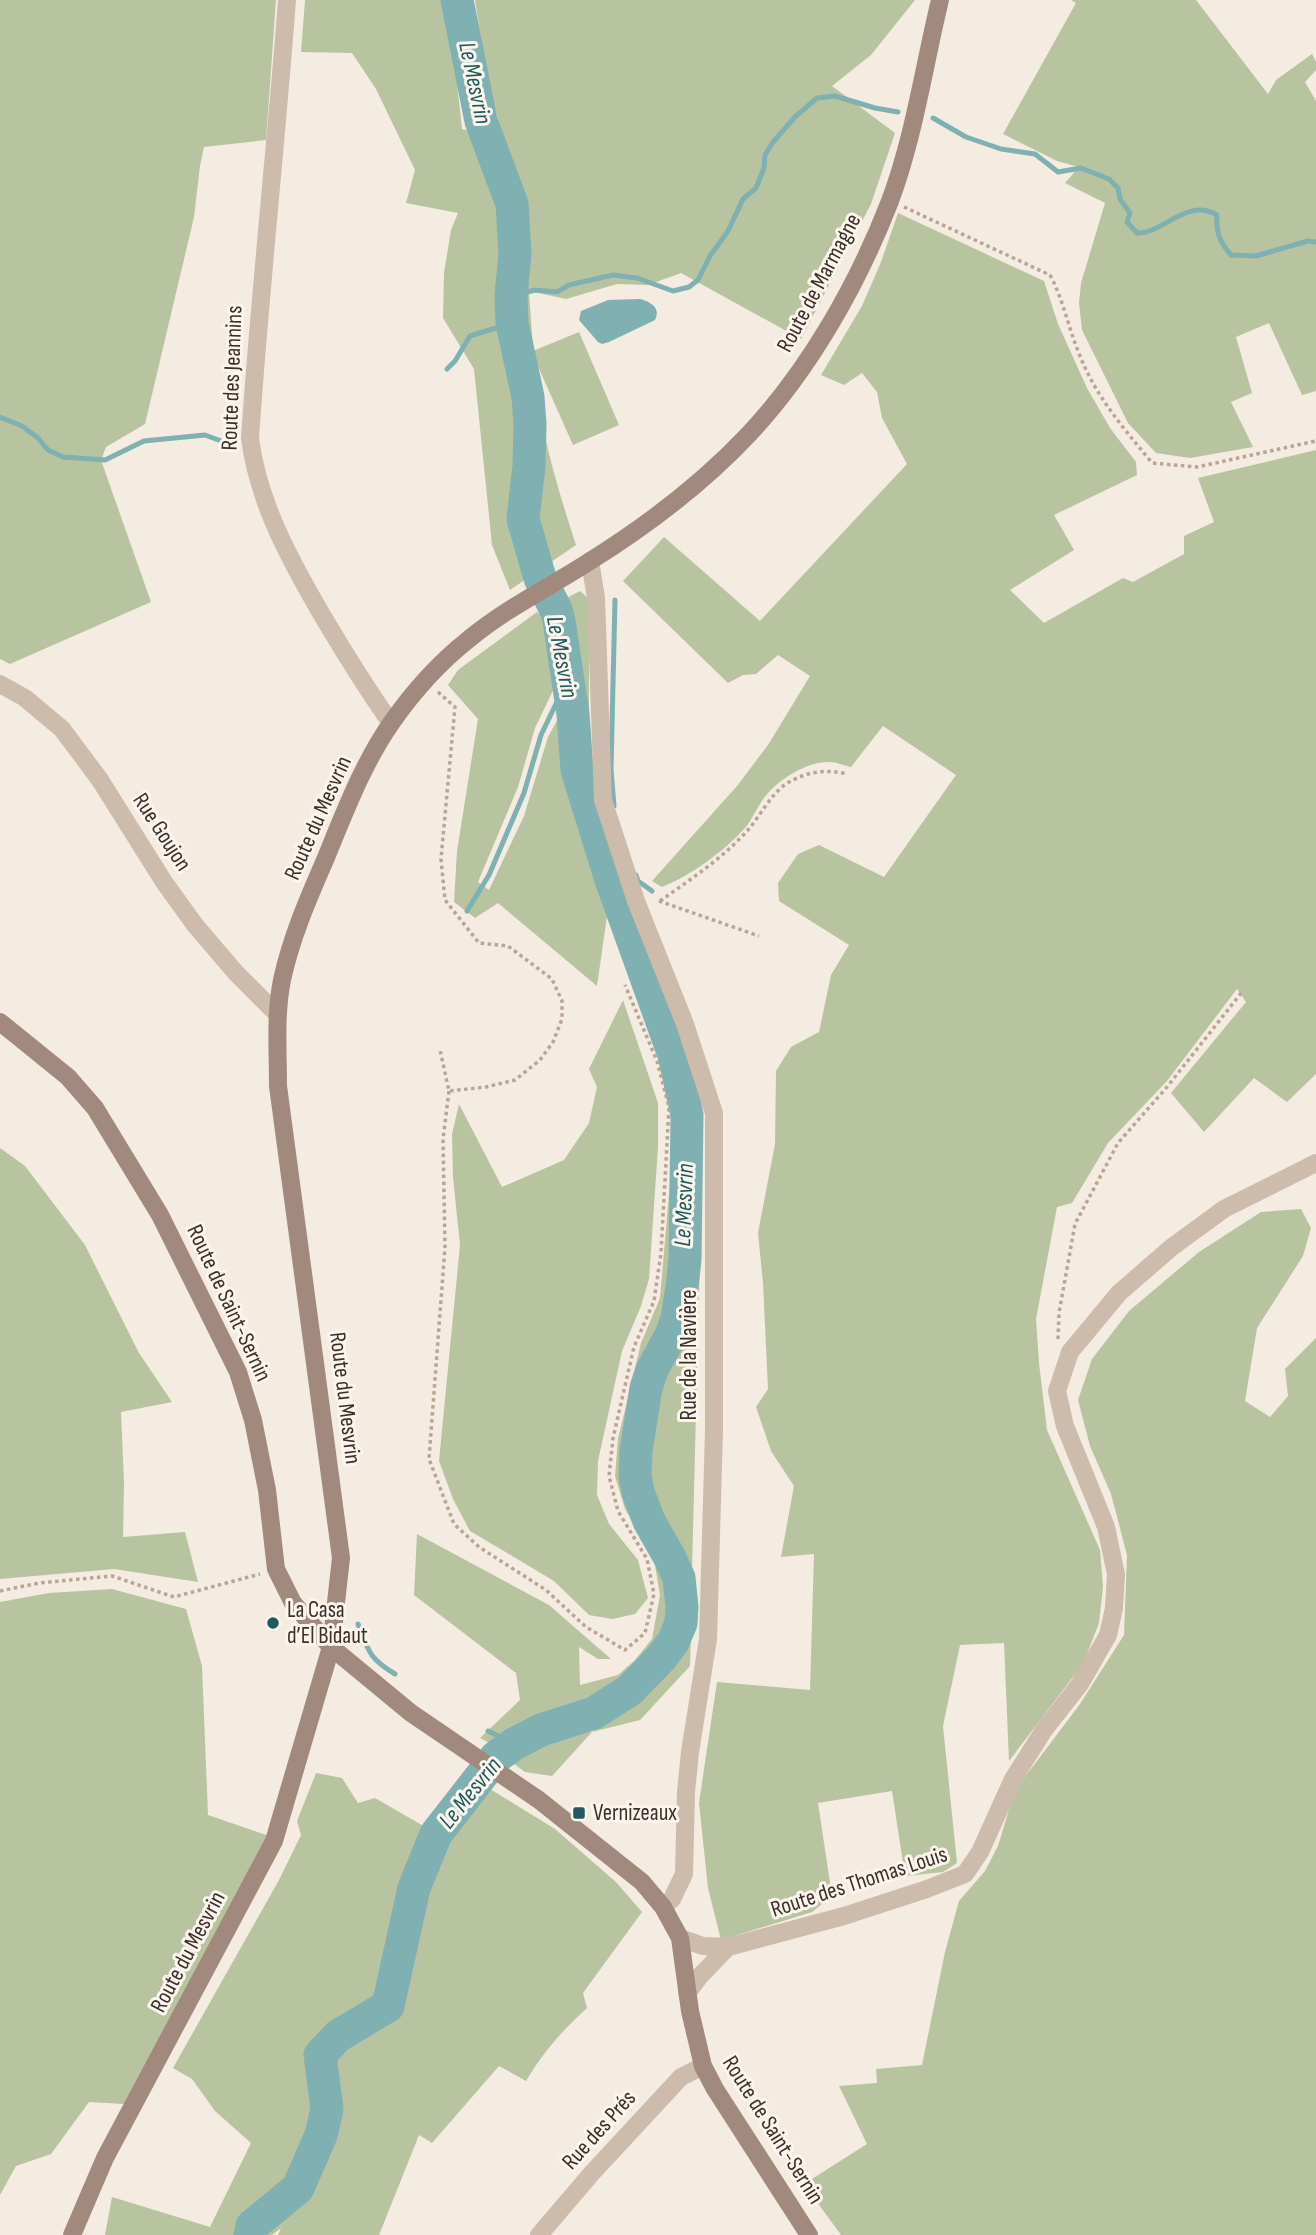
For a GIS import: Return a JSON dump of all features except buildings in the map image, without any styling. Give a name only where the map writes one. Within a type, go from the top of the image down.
[{"type":"main road","name":"Route de Marmagne","points":[[530,598],[664,510],[698,482],[749,434],[804,366],[854,278],[890,201],[907,143],[940,0]]},
{"type":"main road","name":"Route du Mesvrin","points":[[72,2235],[105,2158],[274,1841],[331,1647],[341,1558],[278,1086],[277,1014],[288,957],[305,906],[347,809],[391,723],[424,682],[469,639],[530,598]]},
{"type":"main road","name":"Route de Saint-Sernin","points":[[0,1022],[68,1077],[95,1108],[160,1215],[238,1372],[253,1420],[276,1569],[293,1603],[331,1647],[411,1713],[519,1787],[642,1882],[663,1907],[680,1938],[687,1993],[703,2067],[809,2235]]},
{"type":"street","name":"Route des Jeannins","points":[[287,0],[275,156],[259,305],[250,438],[253,458],[272,522],[297,572],[360,680],[391,723]]},
{"type":"street","name":"Rue de la Navière","points":[[590,561],[596,598],[603,800],[636,901],[685,1024],[714,1113],[714,1431],[708,1639],[690,1752],[684,1874],[672,1899],[663,1907]]},
{"type":"street","name":"Rue Goujon","points":[[0,684],[24,698],[62,729],[100,780],[195,925],[236,973],[277,1014]]},
{"type":"street","name":"Route des Thomas Louis","points":[[680,1938],[703,1945],[728,1947],[844,1916],[965,1874],[980,1852],[1013,1779],[1044,1730],[1080,1684],[1108,1635],[1114,1608],[1116,1574],[1106,1527],[1065,1426],[1057,1391],[1070,1352],[1119,1293],[1172,1247],[1224,1209],[1316,1163]]},
{"type":"street","points":[[687,1993],[728,1947]]},
{"type":"street","name":"Rue des Prés","points":[[538,2235],[681,2077],[703,2067]]},
{"type":"path","points":[[890,201],[1050,275],[1078,352],[1104,404],[1152,463],[1197,467],[1316,441]]},
{"type":"path","points":[[424,682],[456,707],[441,859],[445,900],[480,943],[508,946],[552,979],[562,1001],[562,1019],[553,1042],[540,1060],[515,1080],[450,1091]]},
{"type":"path","points":[[660,901],[712,864],[747,831],[784,785],[811,772],[831,770],[848,774]]},
{"type":"path","points":[[636,901],[660,901],[759,936]]},
{"type":"path","points":[[440,1050],[450,1091],[443,1139],[445,1247],[429,1459],[454,1524],[479,1547],[546,1590],[586,1627],[625,1650],[645,1633],[654,1594],[646,1559],[618,1511],[609,1476],[612,1438],[634,1346],[654,1301],[660,1254],[669,1107],[657,1061],[625,985]]},
{"type":"path","points":[[1058,1339],[1061,1300],[1075,1224],[1118,1143],[1167,1087],[1242,992]]},
{"type":"path","points":[[0,1591],[39,1583],[112,1576],[174,1597],[276,1569]]},
{"type":"green space","points":[[0,0],[276,0],[266,140],[204,147],[194,217],[145,424],[106,447],[101,460],[151,602],[10,664],[0,659]]},
{"type":"green space","points":[[305,0],[448,0],[462,129],[504,141],[489,88],[475,0],[915,0],[871,55],[832,86],[895,133],[871,204],[801,339],[681,273],[648,285],[617,284],[566,299],[529,291],[533,351],[579,332],[619,425],[573,445],[533,355],[539,404],[549,451],[576,545],[510,590],[492,545],[474,369],[443,318],[444,273],[451,230],[458,213],[406,203],[415,170],[376,89],[352,53],[301,52]]},
{"type":"green space","points":[[1071,0],[1196,0],[1268,94],[1276,80],[1312,54],[1316,62],[1316,70],[1305,82],[1316,101],[1316,391],[1302,395],[1269,323],[1236,337],[1252,393],[1231,402],[1253,447],[1190,458],[1156,453],[1128,423],[1082,330],[1079,303],[1081,283],[1105,203],[1065,183],[1079,167],[1057,161],[1003,134],[1076,3]]},
{"type":"green space","points":[[898,213],[1044,281],[1058,324],[1087,388],[1110,428],[1136,462],[1137,475],[1054,515],[1074,550],[1010,590],[1044,623],[1123,578],[1133,582],[1184,554],[1184,536],[1214,522],[1198,478],[1316,450],[1316,1074],[1287,1102],[1254,1078],[1204,1132],[1171,1093],[1246,1002],[1237,989],[1167,1081],[1108,1143],[1072,1203],[1057,1207],[1036,1319],[1039,1363],[1047,1430],[1100,1550],[1103,1587],[1099,1623],[1083,1664],[1009,1761],[1004,1643],[960,1645],[943,1726],[957,1863],[943,1872],[905,1876],[892,1791],[818,1803],[832,1896],[812,1912],[721,1940],[708,1888],[699,1803],[717,1682],[810,1690],[814,1554],[781,1557],[794,1486],[771,1451],[756,1407],[768,1389],[758,1233],[775,1144],[776,1071],[791,1047],[819,1032],[831,975],[849,945],[779,901],[778,883],[798,854],[819,845],[884,877],[956,775],[883,726],[851,767],[822,762],[805,767],[781,781],[765,796],[745,828],[727,846],[696,869],[662,887],[652,881],[737,786],[768,745],[810,676],[778,655],[756,674],[743,675],[728,683],[623,581],[664,537],[760,621],[907,464],[882,418],[877,392],[862,373],[844,385],[821,375],[862,306]]},
{"type":"green space","points":[[580,591],[589,599],[589,783],[568,615],[563,600]]},
{"type":"green space","points":[[537,612],[551,621],[559,678],[535,728],[518,787],[478,882],[489,890],[524,816],[548,737],[566,704],[560,760],[579,830],[603,887],[607,916],[597,986],[498,903],[475,918],[454,902],[457,851],[478,719],[448,685],[458,670]]},
{"type":"green space","points":[[623,1000],[658,1103],[658,1147],[649,1279],[622,1351],[598,1461],[597,1495],[609,1524],[638,1560],[648,1598],[635,1614],[612,1619],[589,1615],[554,1581],[470,1531],[453,1499],[439,1461],[460,1245],[452,1134],[459,1104],[502,1187],[564,1160],[589,1123],[597,1087],[589,1069]]},
{"type":"green space","points":[[675,1125],[680,1134],[676,1251],[666,1330],[648,1358],[641,1384],[631,1459],[632,1487],[647,1529],[667,1567],[672,1624],[661,1646],[620,1687],[589,1704],[549,1717],[495,1746],[480,1738],[520,1700],[516,1673],[414,1595],[417,1534],[549,1605],[611,1659],[598,1659],[579,1647],[580,1685],[618,1675],[652,1639],[660,1595],[654,1559],[625,1509],[615,1476],[618,1439],[641,1343],[660,1298]]},
{"type":"green space","points":[[0,1148],[25,1166],[85,1245],[139,1353],[172,1402],[121,1412],[123,1537],[185,1532],[198,1582],[114,1569],[0,1579]]},
{"type":"green space","points":[[1301,1209],[1311,1228],[1303,1256],[1257,1328],[1245,1401],[1270,1417],[1288,1396],[1285,1369],[1316,1338],[1316,2235],[841,2235],[804,2184],[867,2144],[839,2086],[877,2083],[876,2069],[922,2065],[945,1952],[959,1901],[985,1871],[998,1846],[1015,1790],[1080,1704],[1124,1635],[1127,1555],[1111,1494],[1090,1446],[1078,1400],[1092,1359],[1129,1311],[1199,1252],[1261,1212]]},
{"type":"green space","points":[[692,1240],[700,1252],[692,1571],[680,1557],[654,1509],[643,1477],[648,1415],[655,1380],[681,1325]]},
{"type":"green space","points":[[112,1589],[186,1609],[202,1666],[208,1815],[269,1836],[124,2104],[89,2102],[51,2154],[16,2166],[0,2195],[0,1602],[49,1593]]},
{"type":"green space","points":[[691,1635],[690,1666],[640,1720],[592,1732],[660,1675]]},
{"type":"green space","points":[[570,1729],[592,1732],[552,1776],[525,1772],[509,1760]]},
{"type":"green space","points":[[316,1773],[342,1778],[358,1803],[375,1798],[427,1828],[464,1773],[555,1829],[616,1882],[642,1912],[583,1993],[587,2008],[554,2042],[526,2081],[499,2066],[432,2143],[419,2135],[379,2235],[278,2235],[281,2228],[272,2235],[105,2235],[112,2197],[210,2227],[251,2143],[215,2111],[192,2079],[173,2068],[279,1880],[301,1835],[297,1821]]},
{"type":"water","points":[[640,299],[654,306],[657,312],[655,320],[609,342],[598,342],[579,320],[581,311],[608,300]]},
{"type":"waterway","name":"Le Mesvrin","points":[[250,2235],[252,2226],[298,2188],[321,2135],[327,2109],[320,2055],[338,2036],[388,2006],[414,1888],[436,1834],[496,1757],[541,1730],[594,1713],[630,1690],[661,1658],[673,1642],[681,1623],[679,1578],[649,1521],[635,1476],[636,1451],[646,1388],[677,1319],[682,1287],[685,1259],[687,1115],[674,1055],[611,880],[577,770],[573,714],[559,621],[540,578],[523,519],[530,424],[528,397],[512,323],[511,296],[515,254],[512,204],[481,121],[457,0]]},
{"type":"waterway","points":[[511,296],[535,290],[557,292],[569,285],[613,275],[637,278],[673,291],[689,287],[698,280],[710,256],[728,231],[743,199],[756,188],[764,168],[765,155],[773,142],[795,117],[817,98],[835,96],[898,112]]},
{"type":"waterway","points":[[933,118],[966,137],[1001,149],[1035,154],[1058,172],[1081,168],[1109,179],[1118,188],[1120,199],[1130,213],[1127,222],[1137,233],[1147,232],[1196,210],[1217,215],[1219,236],[1231,255],[1256,256],[1308,241],[1316,242]]},
{"type":"waterway","points":[[447,369],[470,336],[512,323]]},
{"type":"waterway","points":[[0,417],[22,426],[48,450],[63,457],[105,460],[144,441],[205,435],[232,445]]},
{"type":"waterway","points":[[614,806],[611,769],[615,600]]},
{"type":"waterway","points":[[467,911],[489,875],[524,793],[541,735],[568,679]]},
{"type":"waterway","points":[[636,875],[638,881],[652,891]]},
{"type":"waterway","points":[[358,1624],[371,1653],[395,1674]]},
{"type":"waterway","points":[[488,1731],[514,1744]]},
{"type":"place","name":"La Casa d’El Bidaut","points":[[273,1623]]},
{"type":"place","name":"Vernizeaux","points":[[579,1813]]}]
